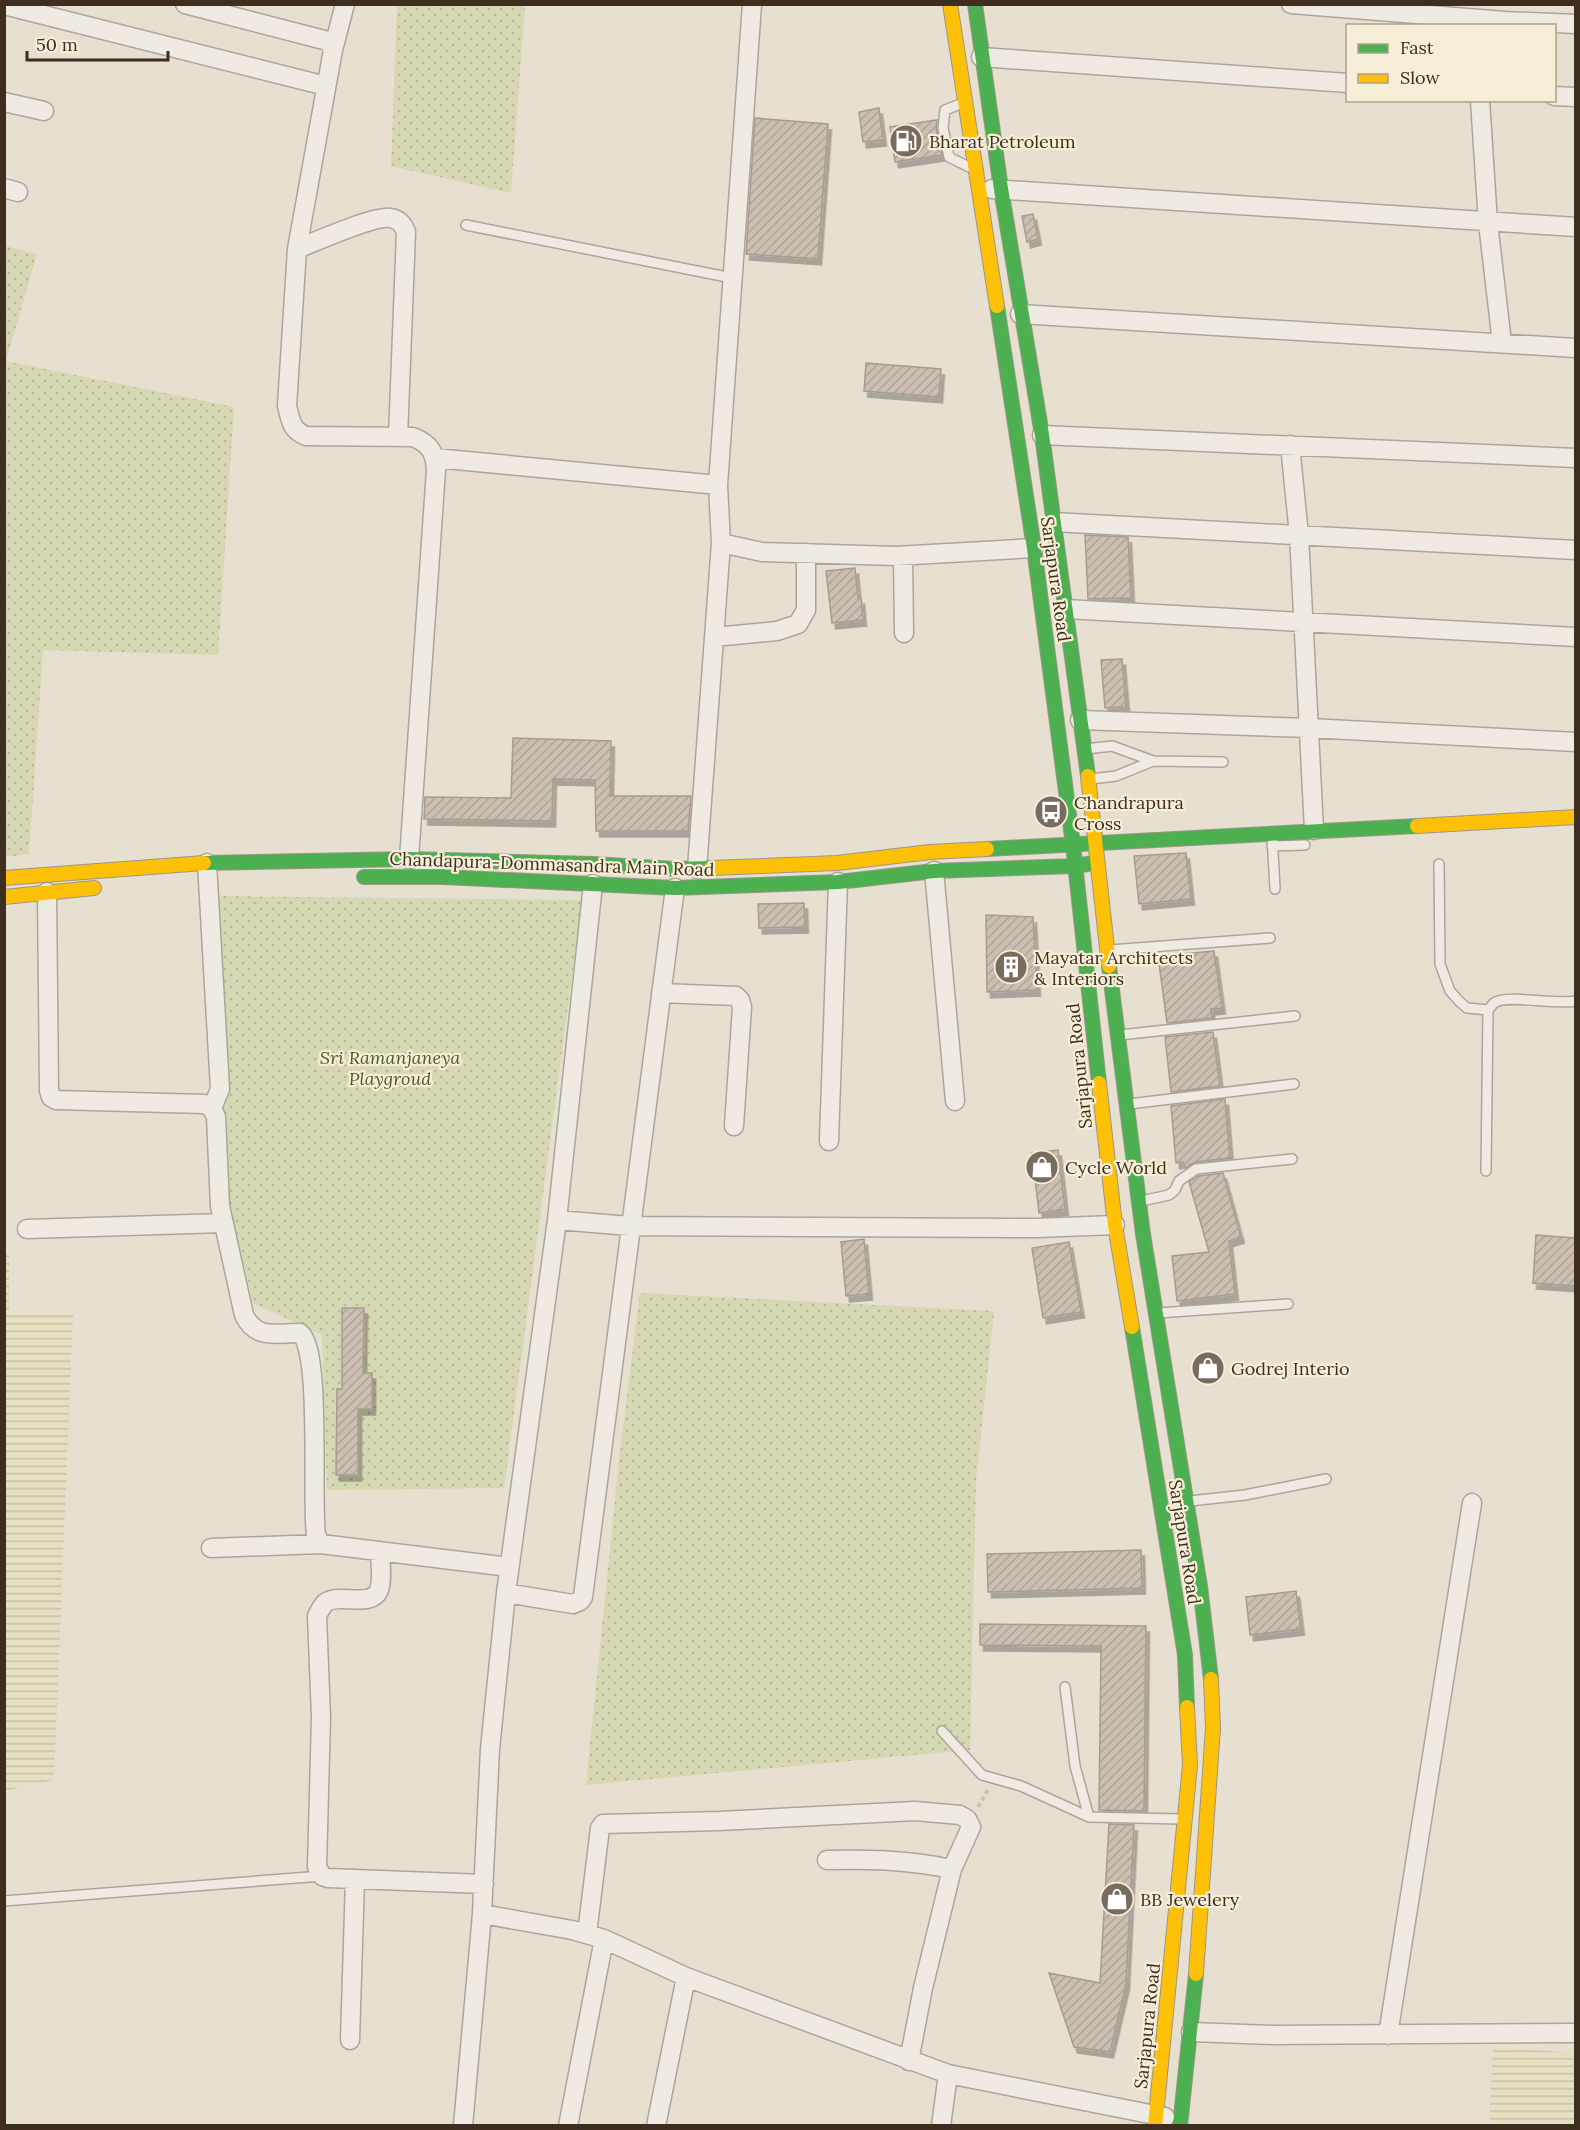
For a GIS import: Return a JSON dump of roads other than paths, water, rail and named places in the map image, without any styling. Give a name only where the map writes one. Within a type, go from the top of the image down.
[{"type":"main road","name":"Sarjapura Road","points":[[950,4],[1034,548],[1072,845],[1115,1225],[1185,1655],[1190,1765],[1186,1819],[1173,1908],[1156,2120]]},
{"type":"main road","name":"Sarjapura Road","points":[[975,4],[1020,314],[1042,435],[1088,779],[1138,1201],[1200,1586],[1211,1673],[1213,1728],[1208,1819],[1191,2032],[1180,2122]]},
{"type":"main road","name":"Chandapura-Dommasandra Main Road","points":[[4,878],[208,874],[408,859],[697,869],[837,863],[930,852],[1095,843],[1310,838],[1575,817]]},
{"type":"main road","name":"Chandapura-Dommasandra Main Road","points":[[349,877],[443,877],[675,888],[838,882],[934,871],[1074,866],[1098,862]]},
{"type":"main road","points":[[4,897],[104,887]]},
{"type":"street","points":[[185,4],[327,40],[333,50]]},
{"type":"street","points":[[345,4],[333,50],[297,249],[287,406],[297,432],[306,436],[413,437],[423,441],[431,448],[435,458],[408,859]]},
{"type":"street","points":[[697,869],[721,543],[718,485],[752,4]]},
{"type":"street","points":[[1291,4],[1505,21],[1575,24]]},
{"type":"street","points":[[4,5],[326,86]]},
{"type":"street","points":[[981,57],[1346,83]]},
{"type":"street","points":[[1556,96],[1575,97]]},
{"type":"street","points":[[4,102],[44,111]]},
{"type":"street","points":[[1480,102],[1488,223],[1502,344]]},
{"type":"street","points":[[978,189],[1575,227]]},
{"type":"street","points":[[297,249],[387,217],[398,220],[403,225],[406,232],[398,437]]},
{"type":"street","points":[[1020,314],[1575,348]]},
{"type":"street","points":[[1042,435],[1575,458]]},
{"type":"street","points":[[1290,445],[1299,536],[1309,728],[1310,838]]},
{"type":"street","points":[[435,458],[718,485]]},
{"type":"street","points":[[1053,522],[1575,550]]},
{"type":"street","points":[[721,543],[762,552],[903,556],[1034,548]]},
{"type":"street","points":[[714,637],[777,631],[798,624],[806,610],[806,553]]},
{"type":"street","points":[[903,556],[904,633]]},
{"type":"street","points":[[1065,609],[1575,637]]},
{"type":"street","points":[[1080,720],[1309,728],[1575,742]]},
{"type":"street","points":[[934,871],[955,1101]]},
{"type":"street","points":[[208,874],[219,1089],[212,1108]]},
{"type":"street","points":[[829,1141],[838,882]]},
{"type":"street","points":[[463,2126],[482,1914],[490,1749],[506,1593],[557,1220],[593,884]]},
{"type":"street","points":[[506,1593],[573,1604],[583,1597],[675,888]]},
{"type":"street","points":[[47,892],[49,1089],[51,1096],[56,1100],[204,1104],[212,1108],[216,1117],[220,1206],[244,1315],[253,1330],[300,1334],[307,1341],[313,1384],[315,1527],[321,1544]]},
{"type":"street","points":[[661,993],[736,996],[740,1000],[742,1007],[734,1126]]},
{"type":"street","points":[[557,1220],[630,1226],[1037,1228],[1115,1225]]},
{"type":"street","points":[[27,1229],[224,1223]]},
{"type":"street","points":[[1388,2035],[1472,1503]]},
{"type":"street","points":[[211,1548],[321,1544],[509,1567]]},
{"type":"street","points":[[381,1551],[380,1588],[376,1595],[365,1599],[332,1600],[325,1603],[317,1616],[321,1717],[317,1867],[322,1876],[484,1884]]},
{"type":"street","points":[[568,2126],[596,1936],[600,1828],[608,1822],[719,1821],[915,1811],[960,1815],[967,1819],[971,1827],[952,1869],[922,1988],[909,2061]]},
{"type":"street","points":[[827,1860],[883,1859],[924,1863],[952,1869]]},
{"type":"street","points":[[350,2040],[355,1879]]},
{"type":"street","points":[[482,1914],[596,1936],[686,1977],[948,2074],[1156,2120],[1180,2122]]},
{"type":"street","points":[[656,2126],[686,1977]]},
{"type":"street","points":[[1191,2032],[1272,2035],[1575,2033]]},
{"type":"street","points":[[941,2126],[948,2074]]},
{"type":"lane","points":[[965,103],[945,110],[943,128],[950,157],[975,170]]},
{"type":"lane","points":[[466,225],[732,278]]},
{"type":"lane","points":[[1084,749],[1112,746],[1153,761],[1223,762]]},
{"type":"lane","points":[[1088,779],[1116,776],[1153,761]]},
{"type":"lane","points":[[1272,840],[1275,889]]},
{"type":"lane","points":[[1439,864],[1440,964],[1450,991],[1460,1002],[1467,1008],[1488,1010]]},
{"type":"lane","points":[[1107,950],[1270,938]]},
{"type":"lane","points":[[1486,1171],[1488,1010],[1495,1002],[1507,999],[1564,1004],[1575,1001]]},
{"type":"lane","points":[[1118,1035],[1295,1016]]},
{"type":"lane","points":[[1126,1105],[1294,1084]]},
{"type":"lane","points":[[1138,1201],[1169,1195],[1175,1190],[1179,1181],[1196,1169],[1292,1159]]},
{"type":"lane","points":[[1156,1313],[1288,1304]]},
{"type":"lane","points":[[1185,1502],[1245,1495],[1326,1479]]},
{"type":"lane","points":[[1065,1687],[1076,1766],[1089,1817]]},
{"type":"lane","points":[[942,1731],[982,1775],[1021,1786],[1089,1817],[1208,1819]]},
{"type":"lane","points":[[4,1901],[322,1876]]},
{"type":"place","name":"Bharat Petroleum","points":[[906,141]]},
{"type":"place","name":"Chandrapura Cross","points":[[1051,812]]},
{"type":"place","name":"Mayatar Architects & Interiors","points":[[1011,967]]},
{"type":"place","name":"Cycle World","points":[[1042,1167]]},
{"type":"place","name":"Godrej Interio","points":[[1208,1368]]},
{"type":"place","name":"BB Jewelery","points":[[1117,1899]]},
{"type":"park label","name":"Sri Ramanjaneya Playgroud","points":[[390,1067]]}]
